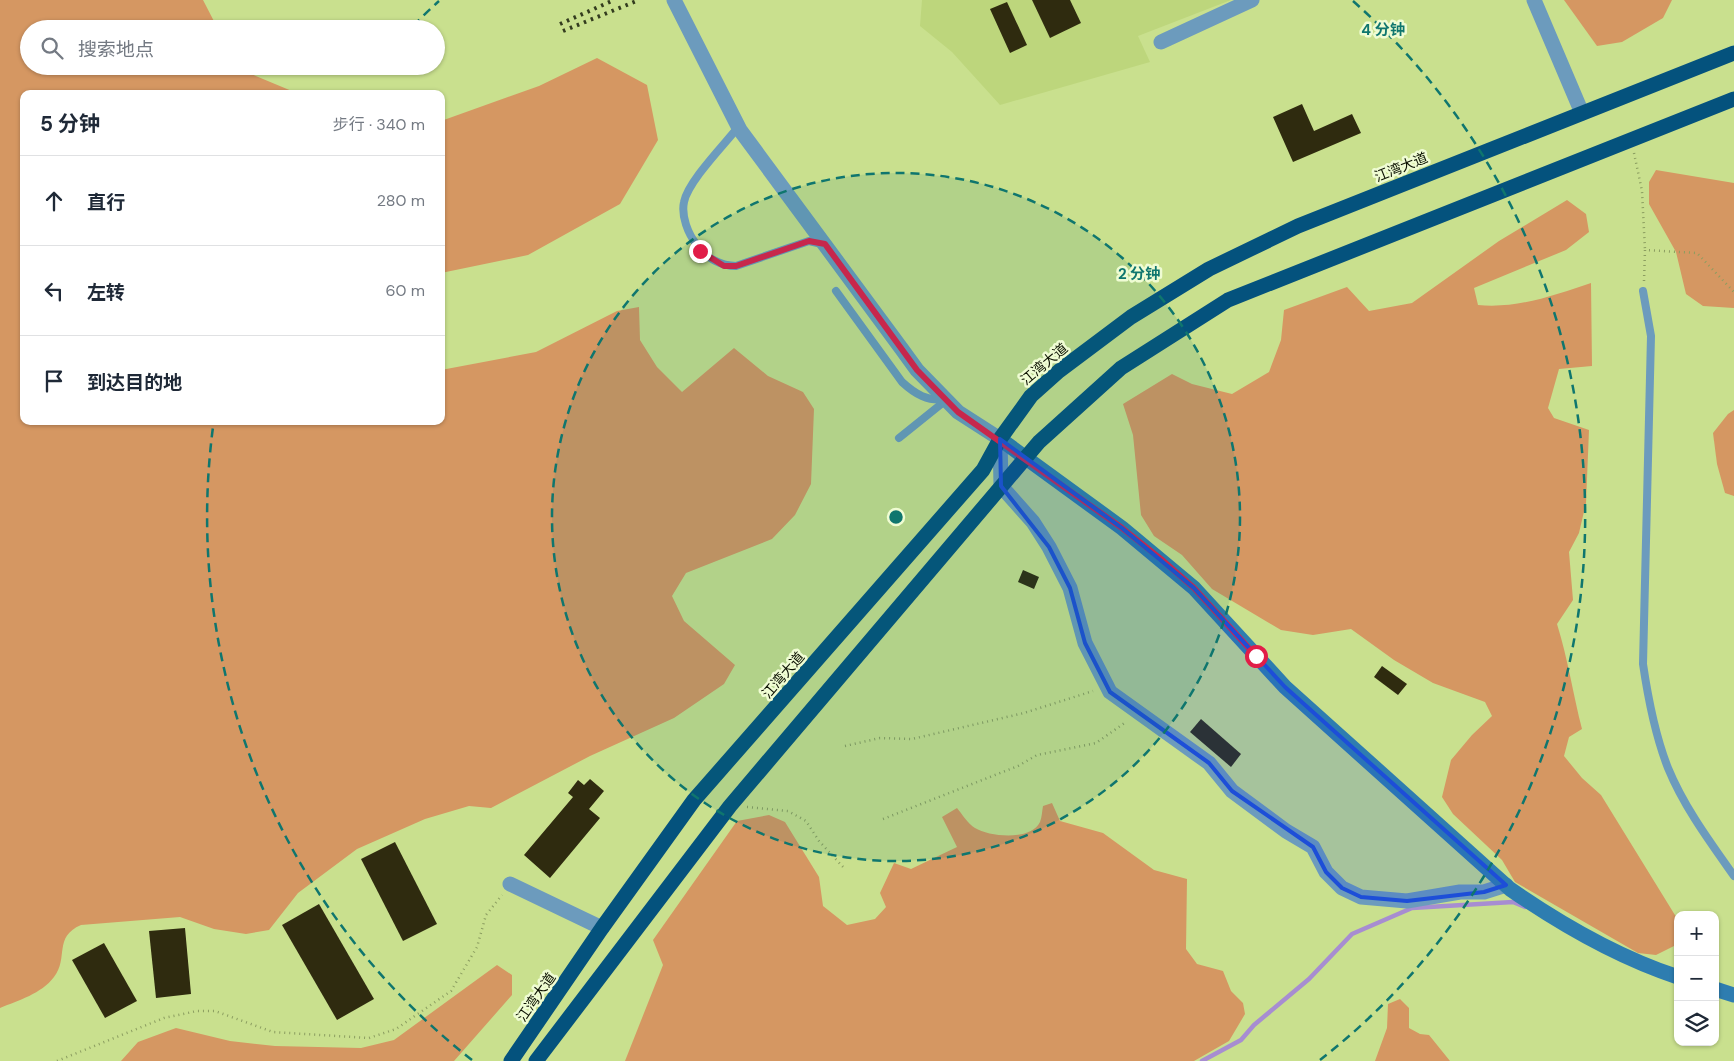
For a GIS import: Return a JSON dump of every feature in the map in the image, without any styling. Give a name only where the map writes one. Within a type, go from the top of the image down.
[{"type":"highway","name":"江湾大道","points":[[511,1061],[602,928],[694,800],[983,470],[1000,440],[1031,396],[1059,371],[1131,317],[1209,269],[1298,226],[1734,53]]},
{"type":"highway","points":[[536,1061],[730,806],[1039,442],[1121,368],[1228,300],[1734,99]]},
{"type":"street","points":[[674,0],[739,126],[917,370],[958,412],[1122,528],[1194,588],[1285,687],[1506,885],[1551,917],[1632,960],[1674,976]]},
{"type":"street","points":[[1161,42],[1252,0]]},
{"type":"street","points":[[1534,0],[1582,113]]},
{"type":"street","points":[[1000,440],[1001,486],[1033,522],[1049,547],[1070,588],[1085,643],[1110,692],[1208,763],[1232,791],[1286,832],[1312,847],[1332,877],[1342,888],[1361,897],[1407,901],[1460,892],[1484,892],[1506,885]]},
{"type":"street","points":[[510,884],[602,928]]},
{"type":"street","points":[[1719,990],[1734,995]]},
{"type":"lane","points":[[739,126],[692,185],[684,200],[683,210],[689,234],[700,251],[724,266],[736,266],[809,241],[825,244]]},
{"type":"lane","points":[[836,291],[902,382],[914,393],[928,399],[946,400]]},
{"type":"lane","points":[[1643,291],[1651,336],[1642,664],[1647,697],[1668,768],[1702,832],[1734,876]]},
{"type":"lane","points":[[899,438],[946,400]]},
{"type":"path","points":[[1630,140],[1642,191],[1645,250],[1643,291]]},
{"type":"path","points":[[1645,250],[1697,253],[1734,292]]},
{"type":"path","points":[[845,746],[880,738],[912,739],[1024,713],[1066,701],[1106,686]]},
{"type":"path","points":[[883,819],[1018,766],[1037,755],[1096,743],[1140,712]]},
{"type":"path","points":[[730,806],[788,811],[806,821],[819,841],[844,868]]},
{"type":"path","points":[[57,1061],[164,1018],[197,1011],[215,1011],[273,1032],[369,1038],[396,1029],[451,991],[478,947],[486,915],[510,884]]},
{"type":"highlighted area","points":[[1000,439],[1122,528],[1194,588],[1285,687],[1506,885],[1484,892],[1407,901],[1361,897],[1342,888],[1326,872],[1313,847],[1232,791],[1209,763],[1110,692],[1085,643],[1070,588],[1049,547],[1001,486]]},
{"type":"shaded area","points":[[0,0],[203,0],[213,20],[20,20],[20,75],[253,75],[289,90],[20,90],[20,425],[445,425],[445,369],[536,352],[617,311],[639,307],[640,340],[657,367],[682,392],[734,348],[768,376],[803,392],[814,409],[811,484],[795,515],[772,539],[686,573],[672,596],[684,621],[735,665],[724,684],[674,718],[590,756],[491,808],[469,806],[425,819],[357,849],[298,893],[269,930],[246,934],[214,929],[180,917],[81,925],[72,930],[67,936],[64,942],[61,963],[49,983],[29,996],[0,1008]]},
{"type":"shaded area","points":[[922,0],[1231,0],[1138,36],[1150,62],[1000,105],[952,52],[920,26]]},
{"type":"shaded area","points":[[1564,0],[1672,0],[1663,18],[1622,42],[1597,46]]},
{"type":"shaded area","points":[[597,58],[647,85],[658,140],[620,204],[528,255],[445,272],[445,120],[539,86]]},
{"type":"shaded area","points":[[1656,170],[1734,183],[1734,308],[1703,306],[1686,294],[1676,252],[1649,204],[1649,182]]},
{"type":"shaded area","points":[[1567,200],[1586,214],[1589,232],[1566,250],[1474,288],[1478,305],[1493,306],[1536,300],[1591,283],[1592,366],[1559,369],[1548,408],[1554,418],[1589,430],[1586,503],[1579,533],[1569,552],[1573,600],[1557,624],[1582,729],[1569,737],[1564,756],[1582,778],[1601,795],[1674,914],[1674,946],[1656,955],[1638,953],[1515,882],[1502,860],[1453,814],[1442,797],[1451,760],[1472,735],[1492,716],[1485,702],[1433,683],[1394,660],[1351,629],[1313,635],[1281,630],[1212,589],[1182,555],[1154,536],[1141,515],[1133,435],[1123,404],[1172,374],[1192,384],[1232,394],[1269,372],[1281,340],[1284,310],[1347,287],[1369,311],[1412,303],[1499,241]]},
{"type":"shaded area","points":[[1734,410],[1734,496],[1725,493],[1717,464],[1713,433],[1728,414]]},
{"type":"shaded area","points":[[1052,803],[1060,821],[1103,833],[1154,870],[1187,879],[1186,949],[1197,964],[1223,971],[1231,991],[1243,1003],[1245,1014],[1229,1041],[1194,1061],[625,1061],[663,965],[653,940],[737,821],[769,815],[785,822],[819,877],[823,906],[847,925],[875,919],[886,907],[880,893],[894,863],[911,869],[957,847],[942,817],[957,808],[975,828],[990,834],[1010,836],[1019,835],[1035,828],[1040,822],[1043,806]]},
{"type":"shaded area","points":[[497,965],[512,975],[512,995],[454,1061],[121,1061],[138,1042],[176,1028],[230,1041],[275,1046],[361,1048],[394,1040]]},
{"type":"shaded area","points":[[1400,999],[1409,1008],[1409,1028],[1420,1034],[1429,1035],[1450,1061],[1375,1061],[1387,1028],[1388,1004]]},
{"type":"building","points":[[1032,0],[1070,0],[1081,23],[1050,38]]},
{"type":"building","points":[[1007,2],[1027,45],[1010,53],[990,9]]},
{"type":"building","points":[[1302,104],[1314,131],[1352,114],[1361,133],[1293,162],[1273,117]]},
{"type":"building","points":[[1023,570],[1039,577],[1034,589],[1018,582]]},
{"type":"building","points":[[1382,666],[1407,684],[1398,695],[1374,677]]},
{"type":"building","points":[[1201,719],[1241,754],[1231,767],[1190,732]]},
{"type":"building","points":[[590,779],[604,791],[589,809],[600,818],[550,878],[524,855],[573,797],[568,793],[578,780],[584,785]]},
{"type":"building","points":[[395,842],[437,924],[403,941],[361,859]]},
{"type":"building","points":[[319,904],[374,999],[337,1020],[282,925]]},
{"type":"building","points":[[185,928],[191,994],[156,998],[149,931]]},
{"type":"building","points":[[104,943],[137,1001],[105,1018],[72,960]]},
{"type":"waterway","points":[[1202,1061],[1241,1040],[1254,1025],[1309,979],[1352,934],[1412,908],[1513,902],[1525,907]]},
{"type":"railway","points":[[560,24],[614,0]]},
{"type":"railway","points":[[563,31],[639,0]]},
{"type":"route","points":[[700,251],[724,266],[736,266],[809,241],[825,244],[917,370],[958,412],[1122,528],[1161,559],[1194,588],[1256,656]]}]
